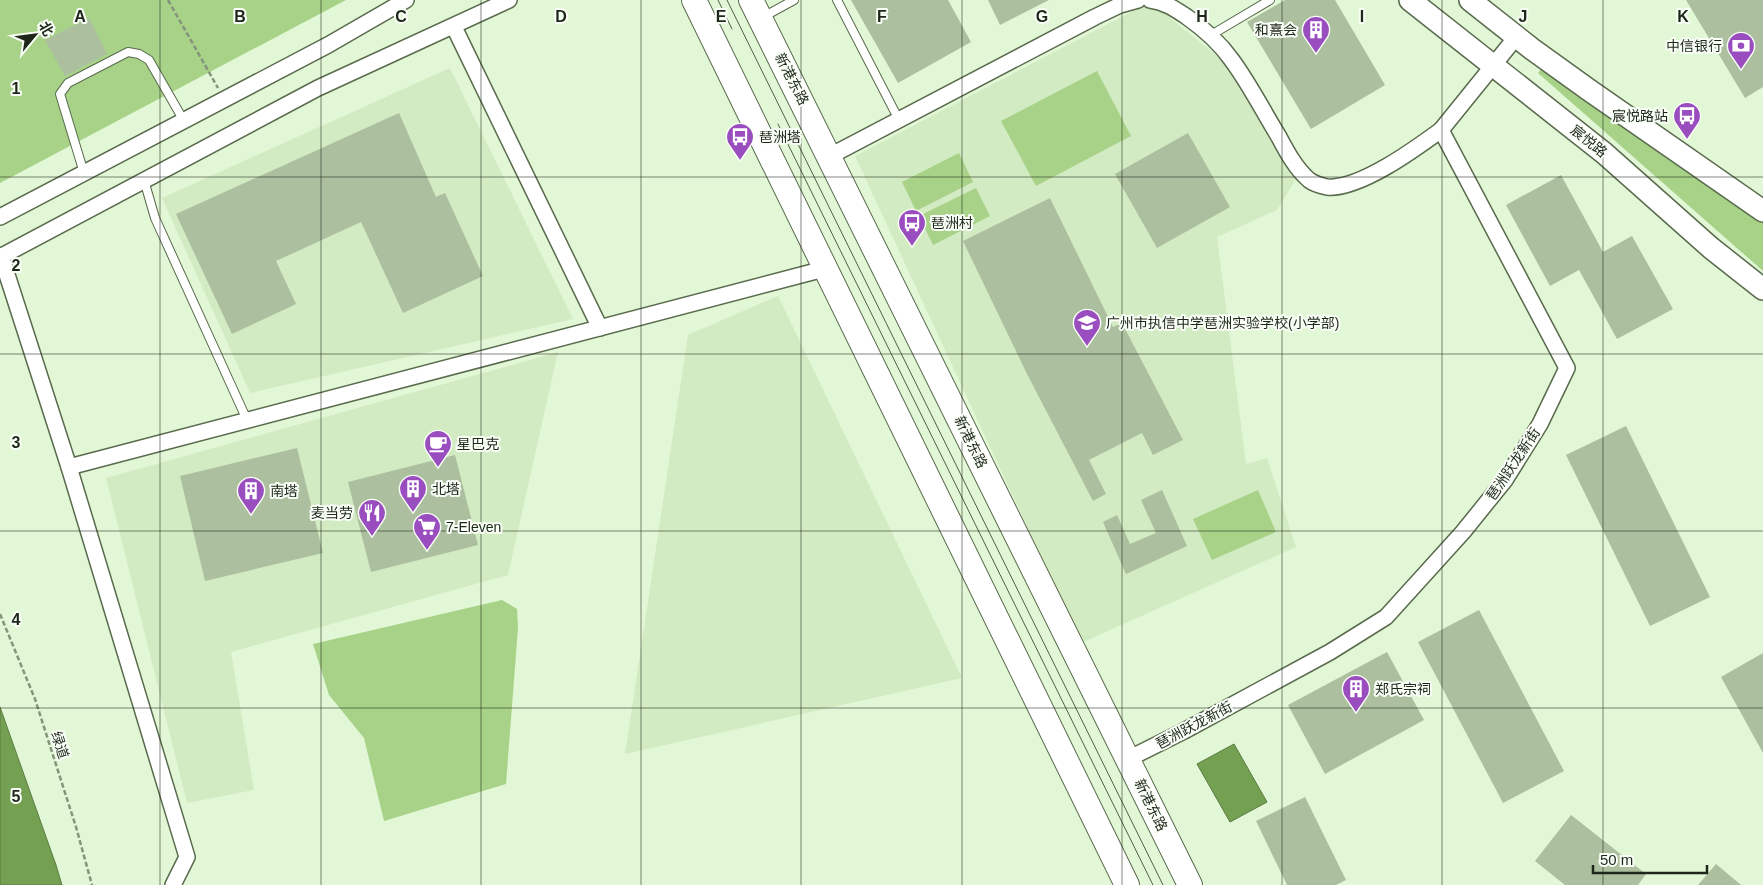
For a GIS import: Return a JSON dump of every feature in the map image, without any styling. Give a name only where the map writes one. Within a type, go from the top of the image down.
[{"type":"main road","points":[[694,0],[1127,885]]},
{"type":"main road","name":"新港东路","points":[[756,9],[1190,885]]},
{"type":"street","points":[[0,217],[328,45],[406,0]]},
{"type":"street","points":[[173,885],[188,857],[69,467],[0,256],[318,88],[454,27],[509,0]]},
{"type":"street","points":[[830,156],[1095,17],[1120,5],[1138,0]]},
{"type":"street","points":[[1150,0],[1162,2],[1179,12],[1211,36],[1232,59],[1297,167],[1311,181],[1326,187],[1342,186],[1359,180],[1400,159],[1441,130],[1517,36]]},
{"type":"street","name":"宸悦路","points":[[1410,0],[1604,153],[1712,248],[1763,289]]},
{"type":"street","points":[[1470,0],[1605,101],[1763,211]]},
{"type":"street","points":[[454,27],[600,328]]},
{"type":"street","name":"琶洲跃龙新街","points":[[1128,760],[1330,652],[1386,617],[1463,532],[1506,480],[1540,424],[1567,368],[1441,130]]},
{"type":"street","points":[[69,467],[824,269]]},
{"type":"lane","points":[[756,9],[794,0]]},
{"type":"lane","points":[[837,0],[899,120]]},
{"type":"lane","points":[[1211,36],[1270,0]]},
{"type":"lane","points":[[84,173],[60,94],[68,83],[128,52],[139,54],[149,60],[184,121]]},
{"type":"lane","points":[[144,180],[155,218],[247,420]]},
{"type":"path","points":[[168,0],[224,100]]},
{"type":"path","name":"绿道","points":[[0,614],[35,699],[76,827],[92,885]]},
{"type":"shaded area","points":[[0,0],[346,0],[0,183]]},
{"type":"shaded area","name":"广州市执信中学琶洲实验学校(小学部)","points":[[1150,2],[1220,58],[1296,179],[1277,210],[1217,237],[1246,464],[1267,458],[1296,547],[1081,643],[855,156]]},
{"type":"shaded area","points":[[1545,65],[1763,222],[1763,271],[1538,73]]},
{"type":"shaded area","points":[[450,68],[573,319],[250,393],[162,198]]},
{"type":"shaded area","points":[[1097,71],[1131,136],[1036,186],[1001,121]]},
{"type":"shaded area","points":[[959,153],[973,182],[916,211],[902,182]]},
{"type":"shaded area","points":[[976,188],[990,216],[933,245],[919,216]]},
{"type":"shaded area","points":[[778,296],[962,678],[625,754],[688,335]]},
{"type":"shaded area","points":[[558,352],[508,575],[231,652],[254,790],[187,803],[106,478]]},
{"type":"shaded area","points":[[1258,490],[1276,532],[1212,560],[1193,519]]},
{"type":"shaded area","points":[[502,600],[517,609],[518,628],[506,784],[384,821],[364,738],[329,695],[313,644]]},
{"type":"shaded area","points":[[0,707],[56,865],[62,885],[0,885]]},
{"type":"shaded area","points":[[1234,744],[1267,802],[1230,822],[1197,764]]},
{"type":"building","points":[[851,0],[948,0],[971,42],[898,83]]},
{"type":"building","points":[[988,0],[1049,0],[1000,25]]},
{"type":"building","name":"和熹会","points":[[1285,0],[1335,0],[1385,85],[1311,129],[1247,22]]},
{"type":"building","points":[[1686,0],[1763,0],[1763,87],[1745,98]]},
{"type":"building","points":[[89,18],[107,54],[65,76],[45,40]]},
{"type":"building","points":[[399,113],[436,197],[445,193],[483,276],[403,313],[361,222],[276,261],[296,304],[232,334],[176,214]]},
{"type":"building","points":[[1188,133],[1230,207],[1157,248],[1115,174]]},
{"type":"building","points":[[1561,175],[1603,252],[1632,236],[1673,309],[1617,339],[1579,270],[1550,286],[1506,205]]},
{"type":"building","points":[[1050,198],[1113,327],[1122,323],[1183,440],[1153,455],[1142,433],[1089,460],[1106,494],[1093,501],[1026,372],[963,241]]},
{"type":"building","points":[[1626,426],[1710,597],[1650,626],[1566,455]]},
{"type":"building","name":"南塔","points":[[297,448],[323,553],[205,581],[180,476]]},
{"type":"building","name":"北塔","points":[[455,455],[478,545],[371,572],[348,482]]},
{"type":"building","points":[[1162,490],[1187,546],[1126,574],[1103,522],[1117,515],[1130,544],[1156,533],[1141,500]]},
{"type":"building","points":[[1479,610],[1564,771],[1503,803],[1418,642]]},
{"type":"building","name":"郑氏宗祠","points":[[1387,652],[1424,720],[1325,774],[1288,705]]},
{"type":"building","points":[[1763,653],[1763,753],[1721,677]]},
{"type":"building","points":[[1305,797],[1346,880],[1336,885],[1287,885],[1256,821]]},
{"type":"building","points":[[1571,815],[1646,874],[1638,885],[1565,885],[1535,861]]},
{"type":"building","points":[[1716,864],[1741,885],[1698,885]]},
{"type":"tram line","points":[[718,0],[732,29]]},
{"type":"tram line","points":[[727,0],[1163,885]]},
{"type":"tram line","points":[[778,124],[1153,885]]},
{"type":"place","name":"和熹会","points":[[1316,54]]},
{"type":"place","name":"中信银行","points":[[1741,70]]},
{"type":"place","name":"宸悦路站","points":[[1687,140]]},
{"type":"place","name":"琶洲塔","points":[[740,161]]},
{"type":"place","name":"琶洲村","points":[[912,247]]},
{"type":"place","name":"广州市执信中学琶洲实验学校(小学部)","points":[[1087,347]]},
{"type":"place","name":"星巴克","points":[[438,468]]},
{"type":"place","name":"北塔","points":[[413,513]]},
{"type":"place","name":"南塔","points":[[251,515]]},
{"type":"place","name":"麦当劳","points":[[372,537]]},
{"type":"place","name":"7-Eleven","points":[[427,551]]},
{"type":"place","name":"郑氏宗祠","points":[[1356,713]]}]
